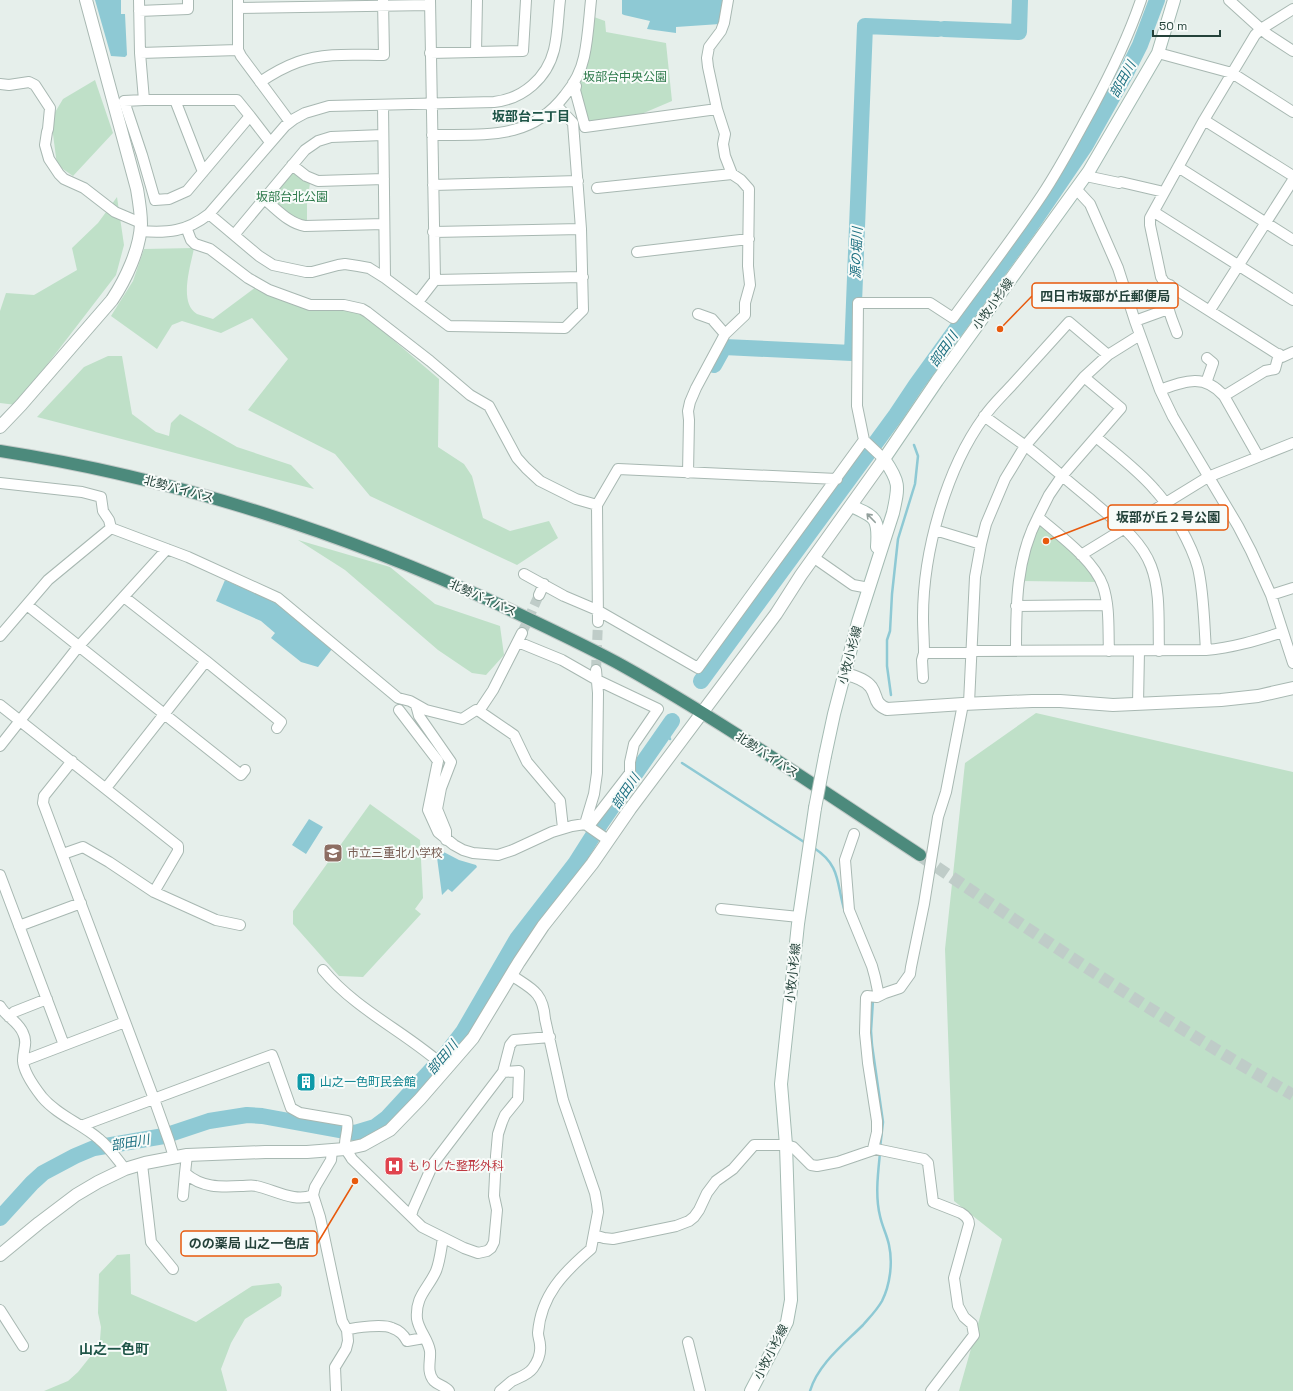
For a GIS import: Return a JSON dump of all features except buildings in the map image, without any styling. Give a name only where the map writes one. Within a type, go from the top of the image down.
[{"type":"highway","name":"北勢バイパス","points":[[0,451],[35,456],[99,469],[181,488],[318,530],[458,586],[538,623],[622,666],[702,713],[920,855]]},
{"type":"street","points":[[0,427],[112,300],[131,265],[140,227],[137,190],[86,0]]},
{"type":"street","points":[[140,0],[140,53],[144,100]]},
{"type":"street","points":[[139,11],[188,9],[188,0]]},
{"type":"street","points":[[476,52],[477,0]]},
{"type":"street","points":[[430,53],[522,51],[526,0]]},
{"type":"street","points":[[0,84],[8,85],[29,82],[35,85],[50,108],[45,145],[49,159],[59,174],[84,188],[115,212],[140,227],[170,232],[197,223],[209,214],[270,142],[290,122],[305,113],[329,106],[504,101],[513,98],[530,88],[542,75],[551,59],[554,48],[560,0]]},
{"type":"street","points":[[432,135],[499,133],[518,130],[540,119],[557,106],[573,84],[584,58],[591,0]]},
{"type":"street","points":[[688,473],[688,411],[696,388],[725,334],[745,315],[745,303],[750,285],[749,189],[741,180],[732,174],[725,156],[723,144],[725,134],[717,109],[707,58],[709,46],[724,23],[728,0]]},
{"type":"street","points":[[0,1255],[76,1195],[125,1169],[187,1155],[332,1150],[345,1143],[363,1145],[390,1130],[472,1038],[543,926],[592,864],[606,838],[776,614],[850,506],[881,456],[866,443],[857,406],[858,303],[930,303],[953,318],[1043,194],[1066,155],[1112,68],[1135,19],[1141,0]]},
{"type":"street","name":"小牧小杉線","points":[[751,1391],[787,1322],[791,1300],[786,1145],[781,1084],[799,917],[824,756],[869,588],[893,512],[897,491],[893,472],[881,456],[1086,176],[1158,52],[1174,0]]},
{"type":"street","points":[[1229,0],[1267,34],[1293,51]]},
{"type":"street","points":[[290,122],[238,50],[238,4],[430,2],[435,280],[418,302]]},
{"type":"street","points":[[260,82],[279,70],[306,59],[324,56],[384,55],[383,3]]},
{"type":"street","points":[[1293,9],[1261,29],[1255,35],[1204,120],[1150,218],[1161,277],[1164,282],[1282,356],[1293,352]]},
{"type":"street","points":[[140,53],[238,50]]},
{"type":"street","points":[[1158,52],[1232,73],[1293,112]]},
{"type":"street","points":[[573,84],[576,86],[585,126],[717,109]]},
{"type":"street","points":[[174,100],[203,172]]},
{"type":"street","points":[[250,116],[187,192],[169,199],[155,200],[124,101],[237,100],[250,116],[270,142]]},
{"type":"street","points":[[382,105],[385,278]]},
{"type":"street","points":[[209,214],[273,265],[306,272],[338,265],[352,265],[369,268],[385,278],[449,326],[566,328],[583,310],[583,277],[578,181],[573,123],[557,106]]},
{"type":"street","points":[[1204,120],[1293,176]]},
{"type":"street","points":[[234,235],[292,165],[311,145],[324,138],[338,136],[383,135]]},
{"type":"street","points":[[292,165],[306,176],[318,181],[384,179]]},
{"type":"street","points":[[1178,167],[1293,240]]},
{"type":"street","points":[[597,188],[732,174]]},
{"type":"street","points":[[1086,176],[1164,192]]},
{"type":"street","points":[[1210,310],[1293,180]]},
{"type":"street","points":[[433,184],[578,181]]},
{"type":"street","points":[[1077,190],[1090,204],[1118,268],[1134,321],[1160,390],[1251,551],[1271,595],[1293,663]]},
{"type":"street","points":[[264,199],[288,219],[298,225],[384,224]]},
{"type":"street","points":[[1154,212],[1293,300]]},
{"type":"street","points":[[186,227],[191,240],[195,244],[210,249],[248,278],[269,290],[310,305],[344,304],[367,312],[430,361],[470,395],[489,406],[517,458],[540,481],[576,499],[597,505]]},
{"type":"street","points":[[433,232],[581,229]]},
{"type":"street","points":[[637,252],[749,239]]},
{"type":"street","points":[[435,280],[583,277]]},
{"type":"street","points":[[1170,285],[1167,294],[1168,309],[1177,333]]},
{"type":"street","points":[[1134,321],[1168,309]]},
{"type":"street","points":[[698,314],[712,319],[725,334]]},
{"type":"street","points":[[923,678],[923,615],[926,580],[934,530],[955,469],[964,450],[984,416],[1069,322],[1108,355]]},
{"type":"street","points":[[878,1150],[877,1121],[865,1033],[866,998],[900,988],[910,974],[924,904],[938,817],[948,784],[966,704],[971,652],[975,577],[981,544],[991,512],[1005,479],[1025,446],[1084,377],[1108,355],[1140,335]]},
{"type":"street","points":[[1224,396],[1265,372],[1275,369],[1279,354]]},
{"type":"street","points":[[1206,382],[1213,362],[1207,358]]},
{"type":"street","points":[[1016,651],[1016,606],[1018,580],[1030,535],[1049,495],[1062,476],[1121,408],[1084,377]]},
{"type":"street","points":[[1160,390],[1189,380],[1206,382],[1219,390],[1224,396],[1258,456]]},
{"type":"street","points":[[984,416],[1025,446],[1062,476],[1124,529],[1138,544],[1145,554],[1153,573],[1157,596],[1159,651]]},
{"type":"street","points":[[1096,437],[1128,464],[1156,491],[1184,536],[1197,566],[1201,587],[1206,650]]},
{"type":"street","points":[[524,574],[564,596],[598,610],[698,668],[837,478],[866,443]]},
{"type":"street","points":[[1081,555],[1208,477],[1293,443]]},
{"type":"street","points":[[598,622],[597,505],[618,469],[837,478]]},
{"type":"street","points":[[0,483],[82,492],[101,497],[103,511],[109,520],[111,528]]},
{"type":"street","points":[[850,506],[868,514],[875,520],[878,531],[876,568]]},
{"type":"street","points":[[1038,517],[1081,555],[1090,564],[1098,576],[1103,587],[1107,605],[1109,651]]},
{"type":"street","points":[[111,528],[167,549],[278,598],[398,698],[426,710],[462,719],[476,710],[479,711],[514,735],[527,762],[560,801],[563,828]]},
{"type":"street","points":[[0,636],[48,580],[111,528]]},
{"type":"street","points":[[934,530],[981,544]]},
{"type":"street","points":[[0,746],[78,647],[167,549]]},
{"type":"street","points":[[813,558],[853,585],[869,588]]},
{"type":"street","points":[[539,595],[544,584]]},
{"type":"street","points":[[1271,595],[1293,588]]},
{"type":"street","points":[[124,597],[281,722],[276,728]]},
{"type":"street","points":[[27,605],[241,775],[245,770]]},
{"type":"street","points":[[1016,606],[1107,605]]},
{"type":"street","points":[[924,653],[1206,650],[1245,643],[1283,632]]},
{"type":"street","points":[[479,711],[493,690],[520,637],[562,660],[596,675],[658,709],[634,744],[630,762],[630,773],[588,826]]},
{"type":"street","points":[[1138,651],[1138,704]]},
{"type":"street","points":[[106,788],[206,661]]},
{"type":"street","points":[[845,674],[859,678],[866,682],[871,687],[878,703],[881,706],[892,709],[1039,701],[1113,705],[1138,704],[1233,699],[1293,688]]},
{"type":"street","points":[[588,826],[597,773],[598,693],[596,675]]},
{"type":"street","points":[[0,705],[178,846],[178,851],[154,892]]},
{"type":"street","points":[[416,705],[418,716],[451,762],[441,788],[437,809],[446,831],[446,840]]},
{"type":"street","points":[[399,710],[438,761],[428,810],[438,832],[454,846],[473,853],[498,855],[563,828],[588,826],[606,838]]},
{"type":"street","points":[[72,761],[44,796],[43,803],[165,1127],[174,1158]]},
{"type":"street","points":[[854,834],[845,860],[849,910],[872,966],[875,977],[874,996]]},
{"type":"street","points":[[63,854],[82,846],[154,892],[216,920],[240,925]]},
{"type":"street","points":[[0,875],[64,1045]]},
{"type":"street","points":[[20,926],[81,903]]},
{"type":"street","points":[[721,909],[799,917]]},
{"type":"street","points":[[323,970],[354,1000],[445,1067]]},
{"type":"street","points":[[500,1391],[511,1382],[529,1373],[532,1369],[540,1353],[538,1335],[540,1320],[548,1298],[558,1281],[571,1266],[591,1249],[598,1212],[596,1199],[563,1100],[541,998],[536,992],[511,975]]},
{"type":"street","points":[[9,1017],[14,1012],[47,999]]},
{"type":"street","points":[[0,1006],[4,1013],[18,1024],[24,1034],[26,1042],[23,1061],[25,1070],[43,1098],[100,1139],[125,1169]]},
{"type":"street","points":[[23,1061],[125,1022]]},
{"type":"street","points":[[411,1216],[434,1164],[503,1072],[510,1045],[514,1040],[550,1037]]},
{"type":"street","points":[[81,1126],[272,1055],[291,1108],[300,1113],[347,1121],[348,1125],[345,1143],[352,1159],[422,1227],[464,1248],[478,1253],[491,1248],[494,1242],[497,1210],[494,1196],[498,1134],[505,1115],[518,1099],[519,1071],[503,1072]]},
{"type":"street","points":[[594,1235],[613,1239],[682,1224],[694,1217],[716,1181],[732,1169],[754,1145],[786,1145],[793,1147],[811,1165],[817,1166],[838,1162],[878,1150],[924,1159],[928,1163],[933,1202],[965,1215],[970,1224],[954,1278],[958,1306],[964,1317],[972,1324],[974,1335],[930,1391]]},
{"type":"street","points":[[332,1150],[331,1160],[315,1188],[313,1195],[320,1217],[342,1321],[347,1330],[348,1336],[348,1345],[335,1367],[336,1391]]},
{"type":"street","points":[[183,1196],[187,1155]]},
{"type":"street","points":[[142,1164],[151,1242],[173,1269]]},
{"type":"street","points":[[185,1174],[196,1181],[217,1187],[257,1186],[298,1198],[306,1198],[313,1195]]},
{"type":"street","points":[[443,1238],[436,1271],[421,1296],[418,1322],[430,1352],[429,1368],[434,1381],[449,1391]]},
{"type":"street","points":[[0,1310],[23,1346]]},
{"type":"street","points":[[347,1330],[354,1327],[389,1327],[399,1332],[407,1341],[424,1338]]},
{"type":"street","points":[[688,1342],[700,1391]]},
{"type":"green space","name":"坂部台中央公園","points":[[594,17],[605,21],[606,32],[666,43],[672,101],[632,118],[587,123],[579,91],[579,81]]},
{"type":"green space","points":[[95,80],[113,133],[73,176],[57,165],[51,119],[63,99]]},
{"type":"green space","name":"坂部台北公園","points":[[297,172],[310,183],[307,204],[307,223],[299,221],[273,202],[272,196],[291,173]]},
{"type":"green space","points":[[117,197],[124,245],[116,275],[16,405],[0,403],[0,311],[6,293],[34,295],[77,270],[72,248],[98,223]]},
{"type":"green space","points":[[194,248],[187,283],[187,293],[191,309],[197,314],[213,319],[256,287],[343,308],[364,315],[439,379],[438,447],[464,464],[472,476],[483,518],[510,531],[549,521],[558,538],[517,565],[370,496],[335,454],[248,410],[288,359],[252,318],[221,333],[182,321],[172,325],[157,349],[111,316],[133,281],[144,249]]},
{"type":"green space","points":[[108,356],[122,356],[132,414],[156,432],[169,436],[171,423],[180,414],[237,447],[291,465],[314,489],[37,417],[84,367]]},
{"type":"green space","points":[[1041,523],[1086,564],[1098,582],[1021,581],[1037,524]]},
{"type":"green space","points":[[298,540],[390,567],[435,604],[500,626],[504,655],[486,675],[472,673],[438,650],[345,570]]},
{"type":"green space","points":[[1036,713],[1293,772],[1293,1391],[959,1391],[1002,1239],[954,1201],[945,949],[965,763]]},
{"type":"green space","points":[[370,804],[420,840],[423,898],[415,909],[421,914],[363,977],[339,976],[293,924],[293,911]]},
{"type":"green space","points":[[130,1254],[131,1294],[196,1322],[252,1286],[279,1283],[282,1287],[281,1296],[245,1319],[231,1343],[221,1369],[227,1391],[44,1391],[68,1381],[78,1372],[94,1352],[100,1340],[101,1327],[98,1313],[99,1274],[117,1255]]},
{"type":"water","points":[[95,0],[121,0],[121,14],[125,14],[127,55],[125,57],[111,56]]},
{"type":"water","points":[[622,0],[725,0],[720,24],[676,27],[676,33],[647,29],[650,21],[622,14]]},
{"type":"water","points":[[225,580],[275,602],[332,649],[318,667],[301,662],[271,638],[275,633],[261,621],[216,601]]},
{"type":"water","points":[[309,819],[323,827],[306,854],[292,845]]},
{"type":"water","points":[[438,849],[459,860],[476,865],[477,867],[452,892],[448,889],[442,895],[436,850]]},
{"type":"waterway","name":"源の堀川","points":[[944,29],[1019,32],[1020,0]]},
{"type":"waterway","name":"部田川","points":[[701,681],[896,415],[1030,227],[1085,146],[1140,45],[1157,0]]},
{"type":"waterway","name":"源の堀川","points":[[714,365],[724,347],[852,353],[865,26],[938,29]]},
{"type":"waterway","points":[[891,695],[887,666],[887,640],[890,631],[892,594],[898,539],[915,484],[918,456],[914,445]]},
{"type":"waterway","name":"部田川","points":[[0,1218],[43,1173],[94,1148],[164,1136],[209,1121],[247,1115],[262,1116],[355,1133],[375,1127],[387,1118],[446,1054],[463,1032],[517,939],[575,864],[601,823],[672,721]]},
{"type":"waterway","points":[[666,730],[670,739]]},
{"type":"waterway","points":[[682,763],[804,842]]},
{"type":"waterway","points":[[814,848],[823,855],[834,869],[845,912]]},
{"type":"waterway","points":[[873,1000],[871,1031],[872,1045],[883,1122],[880,1148]]},
{"type":"waterway","points":[[810,1391],[825,1363],[873,1314],[885,1295],[890,1274],[891,1259],[889,1245],[878,1208],[877,1184],[880,1153]]},
{"type":"tunnel","points":[[522,633],[539,595]]},
{"type":"tunnel","points":[[596,670],[598,622]]},
{"type":"tunnel","points":[[922,857],[1059,950],[1152,1010],[1293,1095]]},
{"type":"place","name":"四日市坂部が丘郵便局","points":[[1000,329]]},
{"type":"place","name":"坂部が丘２号公園","points":[[1046,541]]},
{"type":"place","name":"市立三重北小学校","points":[[333,853]]},
{"type":"place","name":"山之一色町民会館","points":[[306,1082]]},
{"type":"place","name":"もりした整形外科","points":[[394,1166]]},
{"type":"place","name":"のの薬局 山之一色店","points":[[355,1181]]},
{"type":"district","name":"坂部台二丁目","points":[[531,116]]},
{"type":"district","name":"山之一色町","points":[[114,1349]]}]
